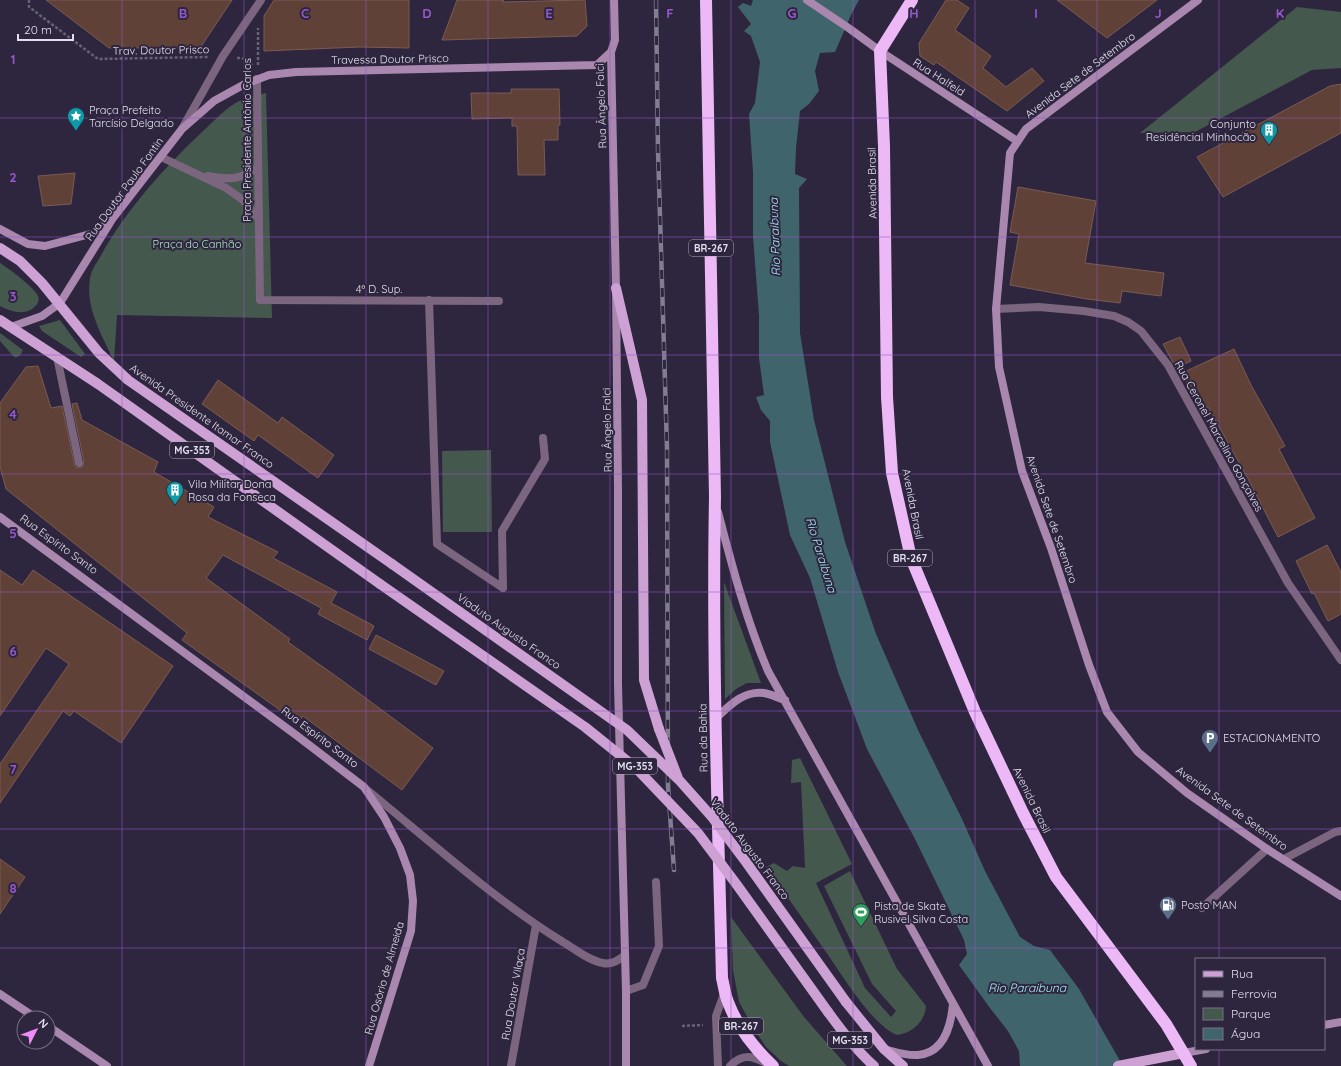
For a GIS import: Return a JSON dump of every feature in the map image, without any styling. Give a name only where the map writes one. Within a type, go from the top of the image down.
[{"type":"highway","name":"BR-267","points":[[706,0],[715,497]]},
{"type":"highway","points":[[880,51],[912,0]]},
{"type":"highway","name":"Avenida Brasil","points":[[880,51],[884,146],[888,412],[892,473],[910,558],[975,712],[1056,877],[1166,1024],[1191,1066]]},
{"type":"highway","name":"Rua da Bahia","points":[[715,497],[715,719],[722,978],[725,990]]},
{"type":"highway","name":"BR-267","points":[[725,990],[728,1002],[746,1034],[759,1053],[772,1066]]},
{"type":"main road","name":"Rua Ângelo Falci","points":[[614,0],[615,40],[611,52],[616,288],[618,685],[625,955]]},
{"type":"main road","name":"Rua Halfeld","points":[[806,0],[880,51],[1017,141]]},
{"type":"main road","name":"Avenida Sete de Setembro","points":[[1198,0],[1026,129],[1010,153],[996,309],[999,367],[1022,471],[1051,548],[1089,665],[1107,712],[1138,752],[1187,793],[1267,848],[1341,896]]},
{"type":"main road","name":"Travessa Doutor Prisco","points":[[182,130],[214,101],[243,84],[269,75],[296,72],[597,65],[611,52]]},
{"type":"main road","name":"Rua Doutor Paulo Fontin","points":[[11,327],[42,316],[60,303],[113,218],[182,130]]},
{"type":"main road","points":[[0,229],[28,244],[45,246],[94,233],[113,218]]},
{"type":"main road","name":"Avenida Presidente Itamar Franco","points":[[0,248],[20,261],[60,303],[99,353],[128,380],[392,564]]},
{"type":"main road","points":[[616,288],[642,400],[644,680],[659,729],[680,781]]},
{"type":"main road","name":"MG-353","points":[[0,320],[98,384],[585,727],[636,768],[698,833],[737,884],[828,1012],[847,1037],[874,1066]]},
{"type":"main road","points":[[715,497],[742,601],[768,671],[988,1066]]},
{"type":"main road","name":"Rua Espírito Santo","points":[[0,517],[296,735],[364,787]]},
{"type":"main road","name":"Viaduto Augusto Franco","points":[[392,564],[627,730],[680,781],[732,842],[846,1002],[884,1049],[903,1066]]},
{"type":"main road","points":[[715,719],[735,700],[752,694],[764,693],[785,700]]},
{"type":"main road","name":"Rua Osório de Almeida","points":[[364,787],[384,817],[400,848],[410,875],[413,901],[411,931],[369,1066]]},
{"type":"main road","points":[[625,955],[626,1066]]},
{"type":"main road","points":[[0,994],[24,1010]]},
{"type":"main road","points":[[884,1049],[918,1055],[930,1052],[940,1044],[946,1034],[951,1020],[953,1004]]},
{"type":"main road","points":[[1325,1025],[1341,1022]]},
{"type":"main road","points":[[56,1031],[107,1066]]},
{"type":"main road","points":[[1118,1066],[1200,1050]]},
{"type":"street","name":"Rua Doutor Paulo Fontin","points":[[182,130],[223,56],[260,2]]},
{"type":"street","name":"Praça Presidente Antônio Carlos","points":[[257,79],[257,168],[260,300]]},
{"type":"street","points":[[161,157],[226,188],[243,200],[259,218]]},
{"type":"street","points":[[198,174],[221,178],[235,178],[243,176],[257,168]]},
{"type":"street","name":"4º D. Sup.","points":[[260,300],[499,301]]},
{"type":"street","points":[[429,300],[437,544],[503,588],[502,531],[545,459],[543,438]]},
{"type":"street","name":"Rua Ceronel Marcelino Gonçalves","points":[[996,309],[1039,307],[1084,311],[1114,316],[1128,322],[1141,331],[1168,365],[1288,583],[1341,660]]},
{"type":"street","points":[[57,357],[78,463]]},
{"type":"street","name":"Rua Espírito Santo","points":[[364,787],[473,877],[536,925],[590,958],[603,963],[618,961],[625,955]]},
{"type":"street","points":[[1284,859],[1335,832],[1341,831]]},
{"type":"street","points":[[1202,908],[1267,848]]},
{"type":"street","points":[[626,991],[643,985],[659,946],[656,882]]},
{"type":"street","name":"Rua Doutor Vilaça","points":[[511,1066],[536,925]]},
{"type":"street","points":[[718,1066],[716,1016],[725,990]]},
{"type":"street","points":[[730,1066],[736,1060],[747,1056],[772,1066]]},
{"type":"path","name":"Trav. Doutor Prisco","points":[[29,0],[29,7],[98,59],[223,56],[242,58],[258,69]]},
{"type":"path","name":"Praça Presidente Antônio Carlos","points":[[258,69],[260,2]]},
{"type":"green space","points":[[1297,7],[1341,12],[1341,68],[1312,70],[1195,132],[1140,133]]},
{"type":"green space","name":"Praça do Canhão","points":[[266,93],[272,318],[117,315],[114,361],[92,311],[89,289],[91,273],[95,265],[120,224],[159,176],[188,146],[234,104]]},
{"type":"green space","points":[[0,263],[36,292],[39,300],[37,304],[29,311],[19,312],[0,306]]},
{"type":"green space","points":[[60,320],[85,354],[81,357],[42,331],[39,326]]},
{"type":"green space","points":[[0,333],[23,350],[19,356],[14,357],[0,341]]},
{"type":"green space","points":[[491,450],[492,532],[443,532],[442,451]]},
{"type":"green space","points":[[724,582],[761,683],[747,683],[736,689],[725,699]]},
{"type":"green space","points":[[800,758],[852,864],[816,883],[865,988],[891,1017],[896,1011],[872,984],[824,886],[850,871],[897,969],[926,1006],[921,1021],[913,1029],[903,1034],[897,1035],[887,1030],[858,998],[766,867],[774,863],[787,871],[793,866],[805,868],[801,782],[791,783],[792,760]]},
{"type":"green space","points":[[731,917],[804,1017],[847,1066],[789,1066],[781,1061],[766,1047],[739,1002],[733,970]]},
{"type":"water","name":"Rio Paraibuna","points":[[753,0],[859,0],[835,52],[820,53],[815,71],[819,91],[809,104],[800,111],[796,148],[795,174],[807,179],[799,188],[800,333],[814,420],[845,542],[876,634],[918,730],[962,819],[985,871],[1020,937],[1034,946],[1050,950],[1079,989],[1123,1066],[1020,1066],[1019,1051],[1008,1031],[959,965],[967,954],[964,940],[915,839],[867,749],[838,672],[810,578],[790,535],[770,442],[770,421],[761,410],[756,397],[764,395],[759,358],[759,315],[753,236],[753,172],[749,114],[755,103],[760,62],[751,36],[744,31],[751,24],[738,7],[743,3],[751,6]]},
{"type":"building","points":[[46,0],[232,0],[200,48],[109,48]]},
{"type":"building","points":[[274,0],[409,0],[409,48],[359,47],[264,51],[264,16]]},
{"type":"building","points":[[457,0],[504,0],[502,2],[585,0],[587,26],[577,36],[442,40]]},
{"type":"building","points":[[946,0],[957,0],[969,8],[955,30],[991,56],[983,68],[1006,87],[1032,68],[1044,81],[1007,111],[936,62],[934,65],[920,56],[919,43]]},
{"type":"building","points":[[1057,0],[1157,0],[1107,38]]},
{"type":"building","name":"Conjunto Residêncial Minhocão","points":[[1341,84],[1341,133],[1223,197],[1197,157],[1330,86]]},
{"type":"building","points":[[511,89],[559,89],[560,125],[558,125],[558,140],[544,140],[545,175],[518,175],[517,126],[512,126],[512,118],[472,119],[471,93],[511,93]]},
{"type":"building","points":[[75,173],[71,204],[43,206],[38,176]]},
{"type":"building","points":[[1018,187],[1096,201],[1085,263],[1164,273],[1161,296],[1122,291],[1120,303],[1087,299],[1010,285],[1019,234],[1010,232]]},
{"type":"building","points":[[1180,337],[1191,361],[1176,368],[1163,344]]},
{"type":"building","points":[[1234,349],[1251,385],[1285,446],[1279,449],[1315,518],[1278,537],[1246,475],[1208,407],[1200,411],[1182,373]]},
{"type":"building","points":[[38,366],[51,408],[62,406],[75,467],[82,467],[84,462],[72,404],[77,403],[82,420],[158,462],[154,472],[214,507],[208,517],[278,552],[273,558],[337,592],[331,603],[374,626],[367,640],[318,614],[321,608],[223,555],[206,578],[290,639],[288,642],[433,748],[402,790],[303,716],[298,723],[182,640],[187,633],[6,489],[0,467],[0,403],[26,367]]},
{"type":"building","points":[[218,380],[278,423],[282,417],[334,455],[318,478],[258,435],[254,441],[202,404]]},
{"type":"building","points":[[1327,545],[1341,572],[1341,614],[1328,621],[1314,593],[1312,594],[1296,561]]},
{"type":"building","points":[[0,570],[22,585],[33,570],[173,666],[121,743],[74,711],[70,716],[63,711],[0,803],[0,764],[69,664],[46,648],[0,716]]},
{"type":"building","points":[[376,635],[444,671],[436,685],[369,649]]},
{"type":"building","points":[[0,859],[25,877],[0,914]]},
{"type":"railway","points":[[656,0],[658,150],[667,448],[668,786],[674,870]]},
{"type":"place","name":"Praça Prefeito Tarcísio Delgado","points":[[76,131]]},
{"type":"place","name":"Conjunto Residêncial Minhocão","points":[[1269,145]]},
{"type":"place","name":"Vila Militar Dona Rosa da Fonseca","points":[[175,505]]},
{"type":"place","name":"ESTACIONAMENTO","points":[[1210,753]]},
{"type":"place","name":"Posto MAN","points":[[1168,920]]},
{"type":"place","name":"Pista de Skate Rusivel Silva Costa","points":[[861,927]]}]
